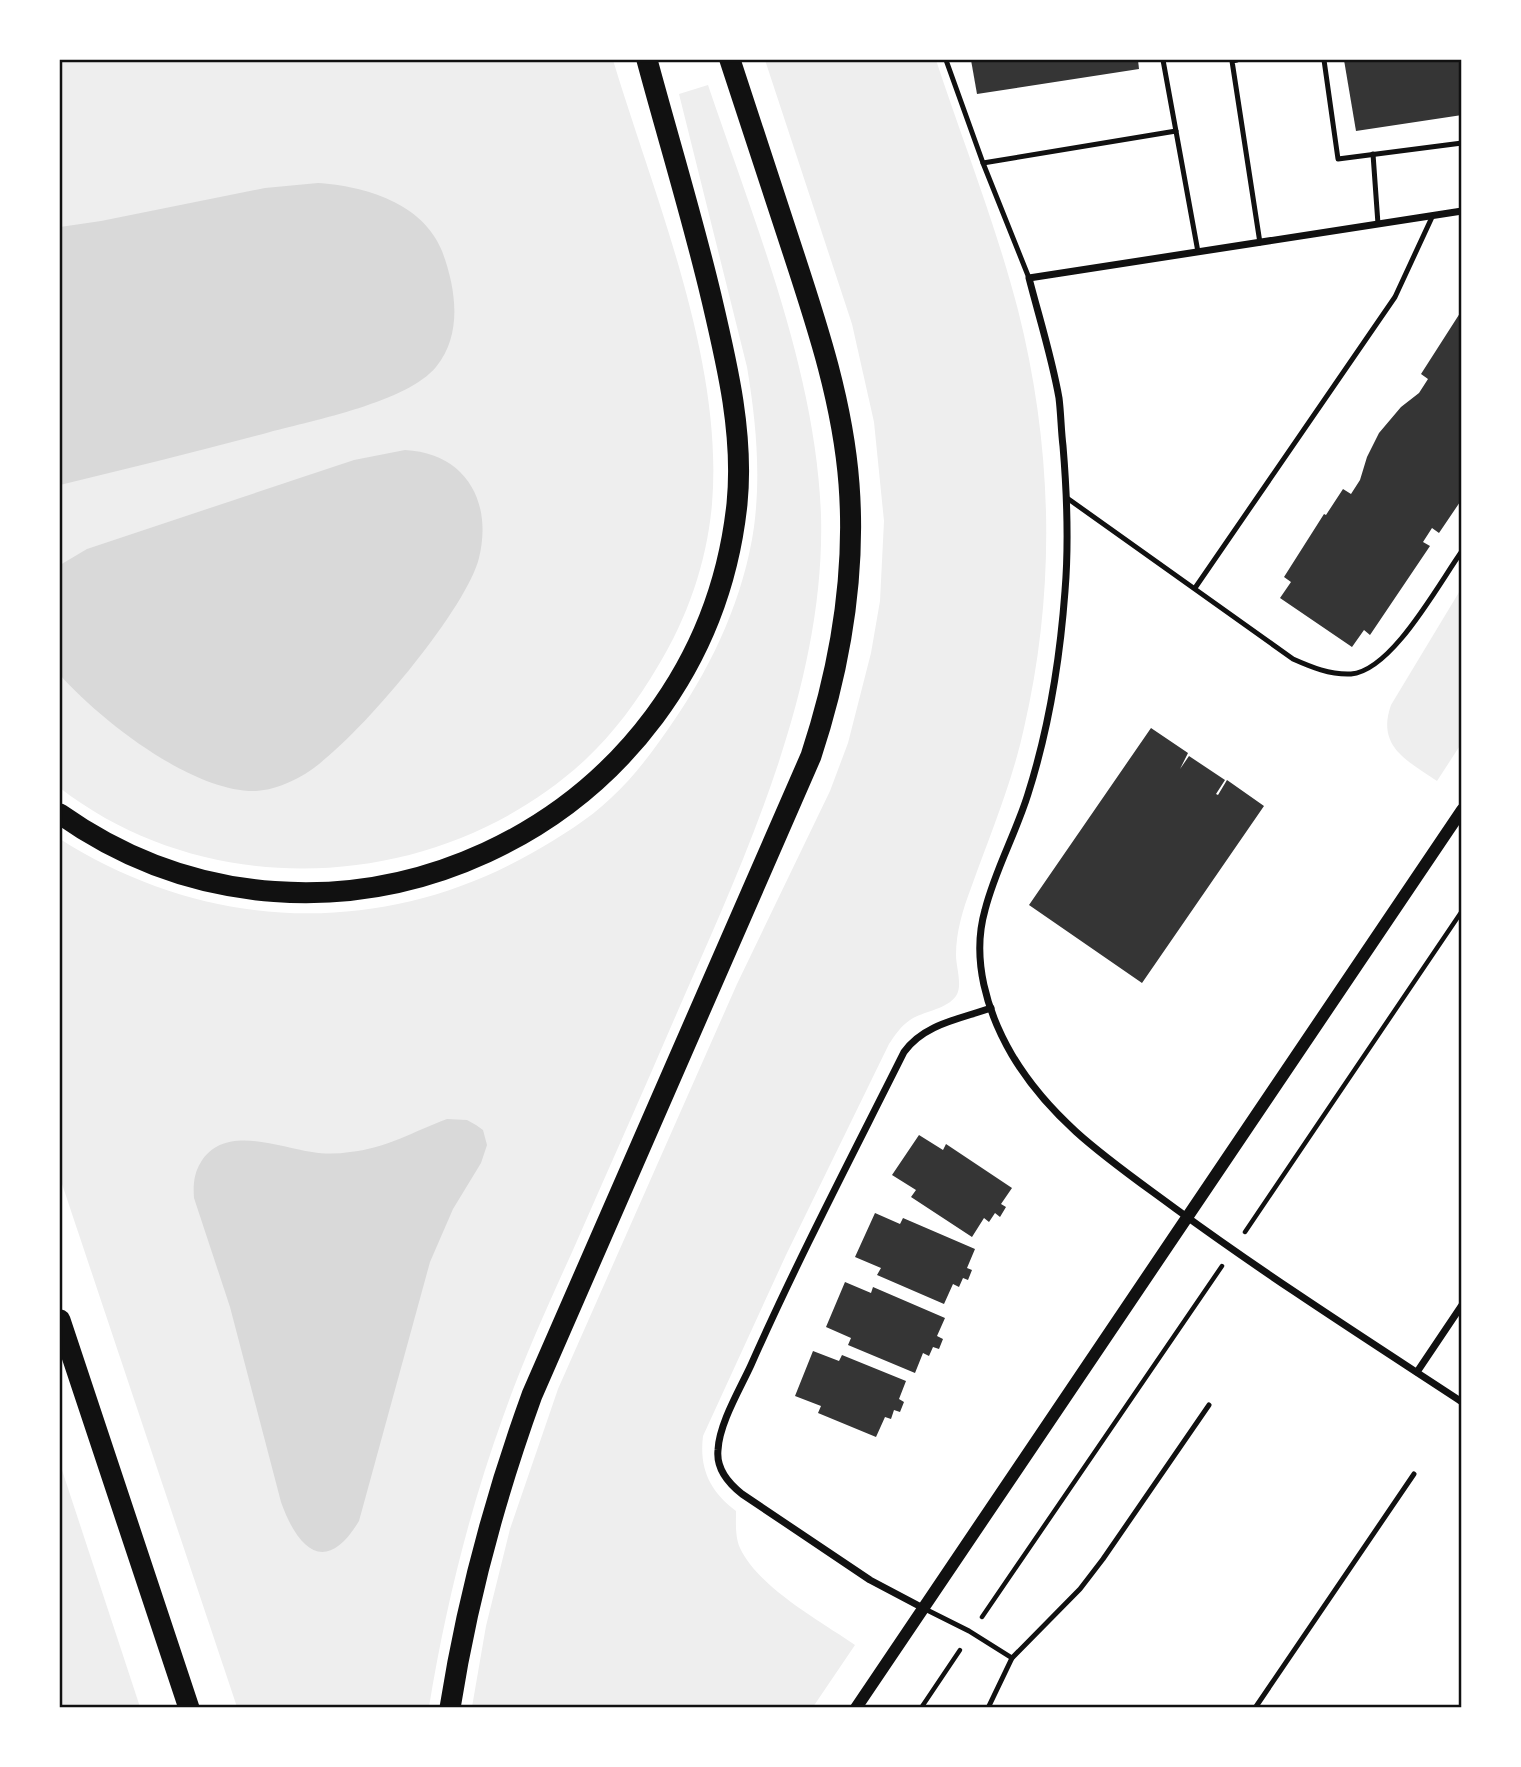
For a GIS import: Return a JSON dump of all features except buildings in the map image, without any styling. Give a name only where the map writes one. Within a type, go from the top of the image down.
[{"type":"highway","points":[[60,814],[122,851],[203,881],[277,892],[361,888],[429,875],[477,858],[511,841],[577,798],[617,762],[639,736],[682,673],[705,627],[729,555],[738,484],[734,413],[720,336],[693,225],[647,60]]},
{"type":"highway","points":[[450,1707],[477,1574],[499,1490],[523,1419],[555,1340],[811,756],[828,702],[844,623],[850,573],[851,517],[840,414],[817,324],[730,60]]},
{"type":"highway","points":[[60,1320],[188,1707]]},
{"type":"street","points":[[1461,211],[1029,278],[1059,398],[1066,498],[1065,593],[1047,719],[1028,795],[986,903],[980,960],[991,1008],[1018,1063],[1068,1124],[1105,1158],[1232,1250],[1461,1402]]},
{"type":"street","points":[[856,1707],[1461,810]]},
{"type":"street","points":[[923,1608],[870,1580],[742,1494],[723,1474],[717,1451],[720,1434],[761,1342],[904,1052],[916,1037],[928,1030],[991,1008]]},
{"type":"street","points":[[1416,1373],[1461,1306]]},
{"type":"lane","points":[[946,60],[1029,278]]},
{"type":"lane","points":[[1163,60],[1198,251]]},
{"type":"lane","points":[[1237,60],[1232,61],[1260,243]]},
{"type":"lane","points":[[1324,60],[1338,159],[1461,143]]},
{"type":"lane","points":[[983,163],[1176,131]]},
{"type":"lane","points":[[1373,154],[1378,224]]},
{"type":"lane","points":[[1195,588],[1395,297],[1433,215]]},
{"type":"lane","points":[[1066,498],[1293,659],[1316,670],[1352,674],[1377,663],[1398,645],[1461,551]]},
{"type":"lane","points":[[988,1707],[1012,1657],[1080,1589],[1209,1405]]},
{"type":"lane","points":[[1255,1707],[1415,1474]]},
{"type":"lane","points":[[923,1608],[1012,1657]]},
{"type":"path","points":[[921,1707],[1461,911]]},
{"type":"shaded area","points":[[60,60],[613,60],[666,222],[697,336],[713,449],[712,504],[701,567],[687,608],[650,679],[625,716],[596,750],[528,804],[465,836],[397,858],[327,868],[256,866],[187,852],[121,826],[60,788]]},
{"type":"shaded area","points":[[765,60],[936,60],[990,215],[1030,362],[1044,467],[1046,519],[1041,624],[1034,676],[1013,769],[961,921],[956,955],[958,992],[952,1001],[907,1022],[889,1044],[786,1255],[703,1436],[703,1459],[708,1478],[719,1495],[736,1511],[737,1539],[749,1563],[776,1590],[855,1645],[813,1707],[472,1707],[486,1626],[510,1529],[558,1389],[737,984],[830,791],[848,743],[871,653],[880,601],[884,521],[874,422],[852,324]]},
{"type":"shaded area","points":[[708,85],[780,297],[808,406],[817,461],[821,515],[819,580],[810,646],[794,711],[774,775],[726,901],[545,1312],[511,1396],[479,1488],[459,1560],[429,1707],[237,1707],[60,1178],[60,839],[116,870],[174,893],[234,907],[294,913],[355,911],[415,900],[474,881],[532,853],[593,814],[637,770],[689,697],[714,651],[735,603],[754,527],[756,447],[747,367],[679,94]]},
{"type":"shaded area","points":[[318,183],[355,188],[391,200],[407,209],[433,234],[447,265],[454,310],[450,340],[436,367],[404,390],[359,408],[60,485],[60,227],[265,188]]},
{"type":"shaded area","points":[[405,450],[426,453],[444,460],[458,470],[470,484],[482,517],[479,558],[470,581],[453,610],[405,675],[351,735],[326,759],[305,774],[281,786],[256,791],[231,788],[204,780],[149,751],[99,712],[60,675],[60,565],[87,549],[354,460]]},
{"type":"shaded area","points":[[1461,589],[1461,744],[1437,781],[1415,767],[1398,751],[1391,742],[1387,720],[1391,705]]},
{"type":"shaded area","points":[[447,1119],[467,1120],[476,1125],[483,1130],[487,1145],[481,1163],[453,1209],[430,1262],[359,1521],[347,1538],[335,1548],[324,1552],[314,1550],[304,1544],[296,1533],[281,1502],[230,1307],[194,1198],[195,1175],[211,1150],[223,1144],[252,1141],[317,1153],[345,1153],[387,1143]]},
{"type":"shaded area","points":[[60,1464],[140,1707],[60,1707]]}]
